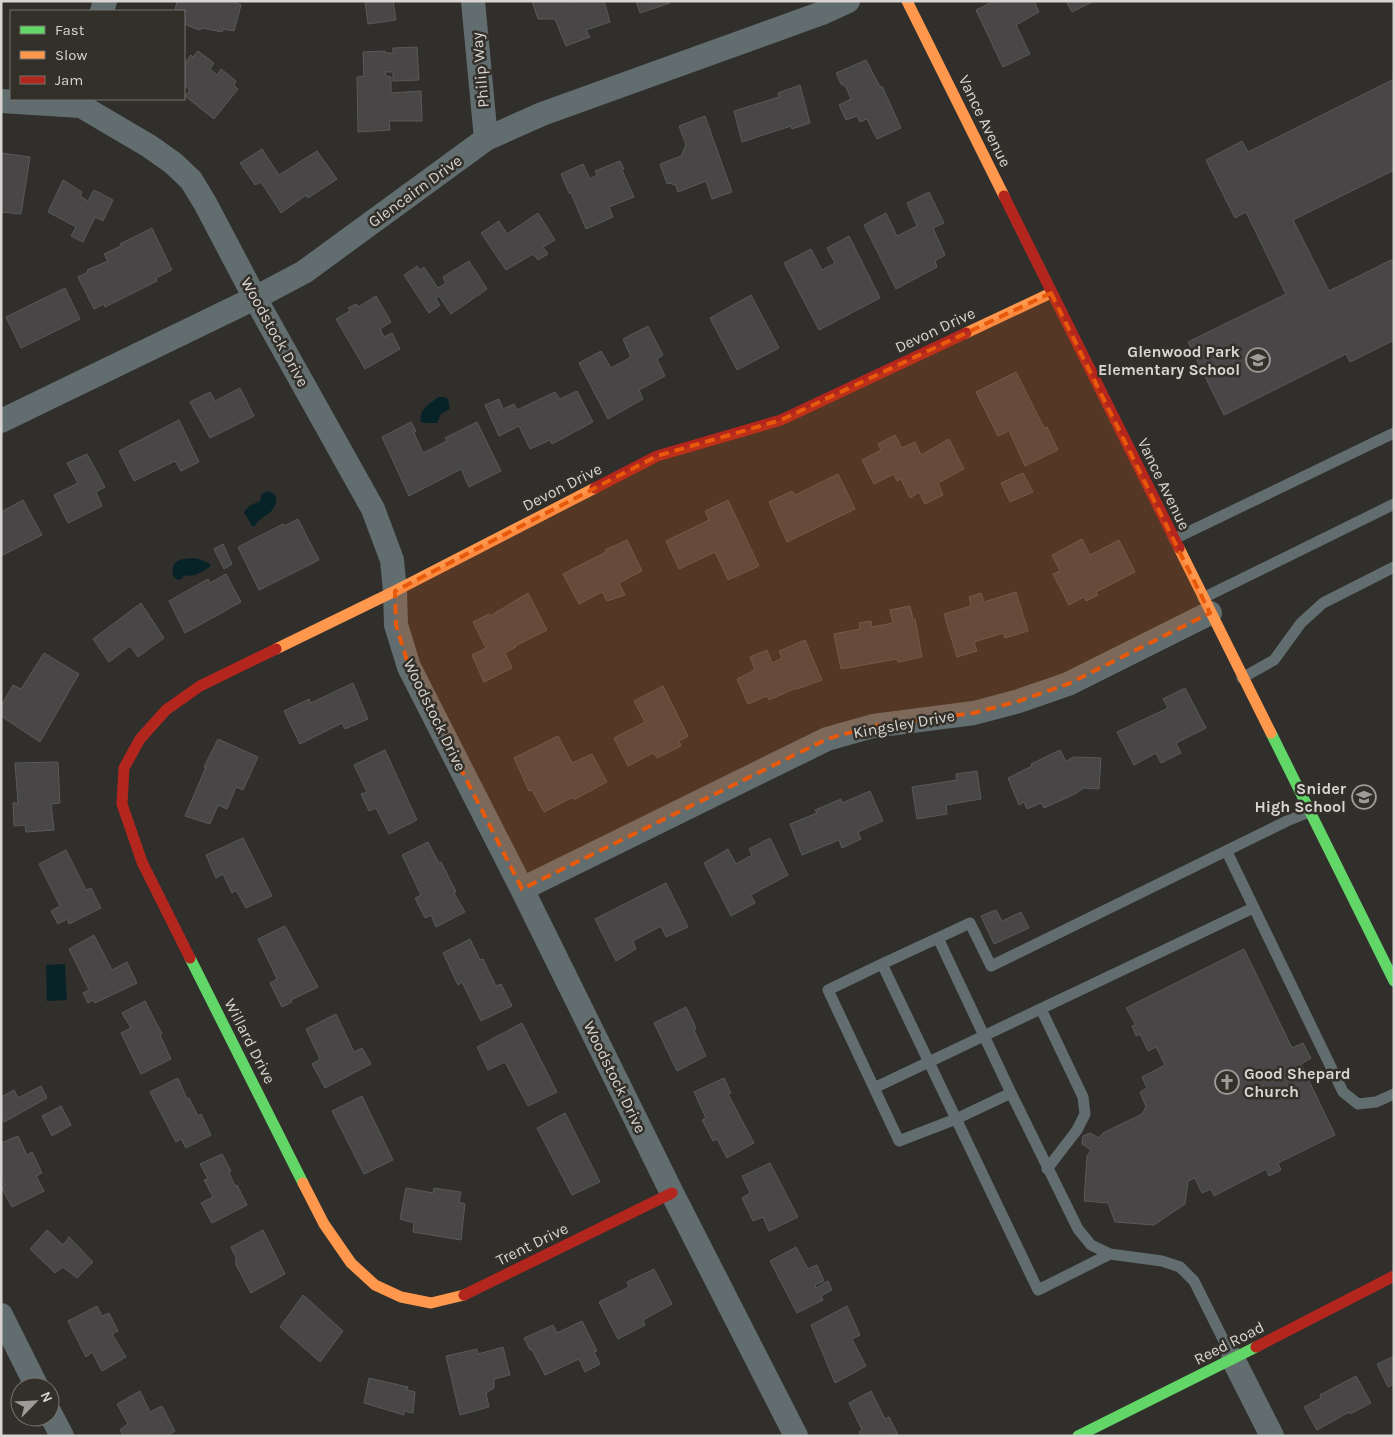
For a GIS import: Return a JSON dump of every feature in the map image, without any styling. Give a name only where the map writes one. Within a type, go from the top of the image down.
[{"type":"street","name":"Philip Way","points":[[473,1],[486,139]]},
{"type":"street","name":"Glencairn Drive","points":[[1,421],[255,298],[304,272],[486,139],[542,114],[822,14],[848,1]]},
{"type":"street","name":"Vance Avenue","points":[[907,1],[1394,981]]},
{"type":"street","name":"Woodstock Drive","points":[[1,101],[81,102],[173,163],[191,180],[205,203],[255,298],[373,510],[392,560],[396,625],[408,667],[522,889],[672,1193],[796,1436]]},
{"type":"street","name":"Devon Drive","points":[[124,768],[140,739],[166,710],[200,686],[395,591],[657,456],[781,420],[1051,293]]},
{"type":"street","name":"Kingsley Drive","points":[[522,889],[827,739],[873,726],[974,712],[1019,701],[1068,684],[1206,605]]},
{"type":"street","name":"Willard Drive","points":[[124,768],[122,804],[142,862],[324,1224],[351,1264],[375,1285],[401,1297]]},
{"type":"street","name":"Trent Drive","points":[[401,1297],[430,1303],[461,1298],[672,1193]]},
{"type":"street","name":"Reed Road","points":[[1078,1436],[1394,1276]]},
{"type":"street","points":[[1,1316],[32,1377]]},
{"type":"street","points":[[1233,1359],[1272,1436]]},
{"type":"lane","points":[[1174,540],[1394,433]]},
{"type":"lane","points":[[1206,605],[1394,504]]},
{"type":"lane","points":[[1242,678],[1274,660],[1301,623],[1323,603],[1394,568]]},
{"type":"lane","points":[[1010,1093],[956,1119],[899,1141],[828,990],[970,923],[991,966],[1309,812]]},
{"type":"lane","points":[[1227,852],[1342,1092],[1358,1104],[1376,1102],[1394,1094]]},
{"type":"lane","points":[[874,1088],[1254,908]]},
{"type":"lane","points":[[938,938],[1010,1093],[1078,1230],[1090,1245],[1110,1254],[1162,1261],[1180,1267],[1194,1281],[1233,1359]]},
{"type":"lane","points":[[882,964],[1038,1290],[1110,1254]]},
{"type":"lane","points":[[1041,1009],[1083,1097],[1084,1114],[1078,1130],[1048,1169]]},
{"type":"highlighted area","points":[[1051,293],[1210,613],[1068,684],[1019,701],[974,713],[873,726],[827,739],[522,889],[409,667],[396,625],[395,591],[657,456],[781,420]]},
{"type":"water","points":[[439,397],[448,399],[450,409],[441,414],[437,423],[421,422],[423,410]]},
{"type":"water","points":[[268,491],[276,496],[274,507],[255,526],[252,526],[244,512],[249,506],[260,501],[262,494]]},
{"type":"water","points":[[194,558],[210,564],[210,567],[196,575],[183,576],[183,578],[178,580],[173,576],[173,567],[177,561]]},
{"type":"water","points":[[65,964],[67,1000],[47,1001],[46,965]]},
{"type":"building","points":[[177,1],[233,1],[241,5],[234,31],[223,29],[222,32],[202,28],[199,30],[185,24],[185,10],[175,10]]},
{"type":"building","points":[[365,1],[393,1],[396,20],[368,24]]},
{"type":"building","points":[[532,1],[604,1],[610,22],[586,30],[590,37],[566,46],[555,19],[538,19]]},
{"type":"building","points":[[636,1],[670,1],[670,3],[640,13]]},
{"type":"building","points":[[994,1],[1034,1],[1039,12],[1016,25],[1030,54],[1003,67],[976,10]]},
{"type":"building","points":[[1066,1],[1094,1],[1072,12]]},
{"type":"building","points":[[417,47],[419,80],[393,81],[393,72],[385,72],[386,76],[391,77],[391,93],[421,91],[422,121],[389,121],[390,130],[358,132],[357,77],[364,76],[363,52],[385,51],[385,53],[393,53],[393,48]]},
{"type":"building","points":[[198,51],[214,63],[210,69],[217,75],[221,69],[236,81],[234,85],[238,89],[214,119],[185,96],[190,90],[185,86],[185,63],[191,55],[193,57]]},
{"type":"building","points":[[866,60],[880,87],[882,86],[901,128],[877,139],[867,119],[860,122],[857,116],[846,120],[839,105],[851,99],[846,87],[841,84],[836,73]]},
{"type":"building","points":[[1394,79],[1394,170],[1293,220],[1329,291],[1391,260],[1394,265],[1394,340],[1350,362],[1346,354],[1224,415],[1188,342],[1286,294],[1246,212],[1235,218],[1206,160],[1242,141],[1248,152]]},
{"type":"building","points":[[800,85],[810,123],[792,129],[791,126],[742,142],[734,111],[779,97],[778,93]]},
{"type":"building","points":[[705,116],[732,192],[712,199],[706,181],[678,192],[675,184],[667,184],[660,164],[681,156],[686,145],[679,126]]},
{"type":"building","points":[[262,149],[279,175],[317,151],[337,179],[308,198],[306,195],[281,213],[261,182],[255,185],[240,163]]},
{"type":"building","points":[[1,153],[30,157],[21,214],[1,212]]},
{"type":"building","points":[[620,161],[634,197],[609,207],[613,217],[586,229],[561,174],[583,164],[590,179],[597,175],[595,171]]},
{"type":"building","points":[[63,180],[82,192],[80,196],[88,201],[94,190],[113,200],[103,221],[95,217],[83,242],[71,236],[76,227],[48,212]]},
{"type":"building","points":[[929,192],[944,223],[933,228],[945,255],[935,261],[937,267],[896,289],[864,225],[886,213],[897,236],[917,226],[907,203]]},
{"type":"building","points":[[538,213],[555,240],[543,247],[548,254],[538,260],[533,254],[506,270],[481,233],[499,221],[507,234]]},
{"type":"building","points":[[152,228],[172,270],[156,278],[157,281],[105,307],[104,304],[94,309],[78,277],[88,272],[87,270],[108,261],[104,254]]},
{"type":"building","points":[[849,236],[880,298],[819,330],[784,263],[811,249],[822,270],[835,263],[827,248]]},
{"type":"building","points":[[469,261],[487,289],[451,314],[439,296],[436,299],[440,305],[429,313],[404,275],[417,266],[420,270],[424,267],[438,288],[446,283],[443,277]]},
{"type":"building","points":[[65,288],[80,319],[21,348],[6,317]]},
{"type":"building","points":[[751,295],[779,348],[737,370],[710,318]]},
{"type":"building","points":[[376,296],[391,322],[380,329],[384,337],[392,333],[400,349],[365,369],[336,319],[350,311],[348,308],[356,304],[358,307]]},
{"type":"building","points":[[648,326],[663,355],[657,359],[665,376],[639,390],[643,399],[608,419],[579,363],[601,351],[611,368],[631,357],[623,339]]},
{"type":"building","points":[[1016,372],[1044,428],[1047,427],[1058,450],[1025,466],[1009,431],[998,436],[976,392]]},
{"type":"building","points":[[240,388],[254,416],[210,438],[190,402],[210,392],[215,401]]},
{"type":"building","points":[[577,391],[593,422],[552,444],[550,440],[530,449],[519,426],[499,436],[485,405],[499,399],[503,409],[514,404],[517,410],[555,392],[560,399]]},
{"type":"building","points":[[179,420],[199,462],[181,471],[175,461],[134,481],[119,451]]},
{"type":"building","points":[[411,422],[423,453],[447,441],[445,438],[477,422],[501,471],[469,487],[461,469],[409,496],[382,437]]},
{"type":"building","points":[[895,435],[902,448],[915,442],[921,455],[949,439],[964,469],[938,483],[943,495],[925,504],[919,492],[910,498],[901,479],[897,481],[894,474],[874,484],[862,460],[881,450],[878,444]]},
{"type":"building","points":[[87,454],[105,487],[96,492],[102,506],[68,523],[54,495],[78,483],[67,463]]},
{"type":"building","points":[[1023,473],[1033,492],[1010,502],[1001,483]]},
{"type":"building","points":[[838,474],[855,509],[787,542],[769,502],[792,491],[795,495]]},
{"type":"building","points":[[23,500],[42,535],[1,556],[1,512]]},
{"type":"building","points":[[728,500],[759,566],[728,580],[715,552],[679,569],[666,541],[709,520],[705,511]]},
{"type":"building","points":[[298,519],[319,560],[259,590],[238,547],[283,524],[284,526]]},
{"type":"building","points":[[1082,539],[1090,555],[1119,540],[1135,572],[1096,592],[1098,595],[1086,601],[1084,597],[1069,605],[1053,574],[1060,571],[1052,555]]},
{"type":"building","points":[[627,540],[642,571],[619,583],[625,595],[607,601],[602,592],[579,604],[563,574]]},
{"type":"building","points":[[223,544],[232,564],[224,569],[214,549]]},
{"type":"building","points":[[226,574],[241,602],[185,633],[169,601],[208,579],[210,583]]},
{"type":"building","points":[[1016,592],[1028,631],[1005,638],[1003,633],[974,642],[977,651],[957,657],[944,614],[971,606],[969,597],[981,593],[984,602]]},
{"type":"building","points":[[528,593],[547,630],[505,653],[512,668],[484,682],[472,655],[486,648],[473,622],[489,614],[490,616]]},
{"type":"building","points":[[141,603],[164,638],[138,657],[130,646],[109,662],[93,639]]},
{"type":"building","points":[[910,606],[913,619],[915,619],[922,657],[898,662],[897,659],[841,669],[834,634],[860,629],[859,623],[871,621],[872,627],[893,623],[890,610]]},
{"type":"building","points":[[805,640],[822,680],[769,700],[767,696],[748,704],[737,679],[755,670],[750,657],[767,650],[772,663],[782,658],[779,651]]},
{"type":"building","points":[[44,653],[79,674],[40,742],[1,716],[1,706],[13,685],[21,689]]},
{"type":"building","points":[[353,683],[368,719],[345,729],[342,723],[300,744],[284,711],[309,699],[311,703]]},
{"type":"building","points":[[663,686],[688,736],[679,741],[681,746],[657,758],[653,753],[628,766],[614,738],[645,722],[634,701]]},
{"type":"building","points":[[1185,688],[1206,728],[1176,743],[1181,753],[1161,763],[1156,753],[1134,765],[1117,732],[1168,708],[1163,699]]},
{"type":"building","points":[[558,736],[572,763],[592,754],[607,782],[575,799],[571,798],[544,812],[532,790],[529,791],[514,758]]},
{"type":"building","points":[[218,739],[258,757],[243,790],[236,787],[227,809],[218,805],[210,824],[185,816],[206,767],[204,767]]},
{"type":"building","points":[[385,750],[417,820],[389,834],[376,808],[369,811],[361,794],[367,792],[354,765]]},
{"type":"building","points":[[1060,750],[1066,761],[1074,757],[1101,758],[1099,789],[1084,788],[1044,808],[1041,803],[1027,809],[1024,802],[1019,805],[1008,778]]},
{"type":"building","points":[[58,762],[60,803],[51,804],[54,830],[26,832],[25,825],[14,826],[13,803],[18,803],[15,763]]},
{"type":"building","points":[[977,771],[981,799],[946,805],[947,814],[917,819],[912,787],[957,780],[956,774]]},
{"type":"building","points":[[870,791],[883,821],[858,832],[861,839],[842,848],[839,840],[802,855],[790,824],[817,813],[815,810],[841,799],[842,803]]},
{"type":"building","points":[[243,838],[272,896],[246,908],[236,890],[232,893],[223,874],[216,878],[206,855]]},
{"type":"building","points":[[770,838],[788,875],[751,895],[755,903],[731,916],[704,863],[728,849],[736,864],[752,855],[749,849]]},
{"type":"building","points":[[428,842],[439,863],[441,862],[456,892],[454,893],[465,912],[436,927],[431,915],[425,918],[415,898],[421,895],[402,855]]},
{"type":"building","points":[[66,850],[86,890],[91,888],[101,908],[69,924],[67,919],[58,924],[51,911],[60,906],[39,864]]},
{"type":"building","points":[[666,883],[688,927],[666,937],[661,926],[633,941],[636,949],[616,961],[595,919]]},
{"type":"building","points":[[996,910],[1002,921],[1021,912],[1029,928],[994,944],[981,916]]},
{"type":"building","points":[[285,926],[318,987],[291,1000],[292,1002],[282,1007],[270,983],[277,979],[258,939]]},
{"type":"building","points":[[94,935],[112,970],[127,962],[137,983],[95,1003],[93,1000],[88,1003],[83,993],[89,990],[69,949]]},
{"type":"building","points":[[470,939],[480,960],[483,959],[496,986],[501,984],[512,1006],[481,1021],[462,982],[458,985],[443,953]]},
{"type":"building","name":"Good Shepard Church","points":[[1244,949],[1292,1048],[1303,1043],[1311,1058],[1301,1064],[1335,1135],[1278,1163],[1281,1170],[1269,1176],[1266,1169],[1214,1196],[1211,1189],[1202,1193],[1195,1178],[1188,1181],[1185,1204],[1154,1225],[1115,1222],[1108,1203],[1084,1201],[1087,1156],[1091,1150],[1082,1144],[1083,1136],[1090,1133],[1099,1138],[1103,1133],[1142,1114],[1146,1107],[1140,1092],[1147,1088],[1142,1077],[1165,1065],[1156,1047],[1148,1051],[1140,1034],[1136,1036],[1132,1026],[1136,1025],[1126,1008]]},
{"type":"building","points":[[145,1001],[162,1034],[160,1035],[171,1059],[141,1074],[121,1033],[131,1028],[122,1013]]},
{"type":"building","points":[[686,1007],[706,1056],[677,1071],[654,1023]]},
{"type":"building","points":[[336,1014],[354,1052],[362,1048],[371,1064],[325,1088],[312,1064],[320,1059],[306,1029]]},
{"type":"building","points":[[522,1023],[557,1092],[528,1106],[505,1062],[488,1070],[477,1047]]},
{"type":"building","points":[[178,1078],[187,1099],[189,1098],[198,1116],[201,1114],[211,1135],[186,1148],[181,1139],[176,1142],[150,1092]]},
{"type":"building","points":[[724,1078],[731,1093],[728,1094],[754,1143],[727,1158],[717,1139],[713,1141],[702,1120],[706,1118],[694,1092]]},
{"type":"building","points":[[41,1086],[47,1098],[4,1122],[1,1116],[1,1097],[14,1090],[18,1098]]},
{"type":"building","points":[[362,1096],[393,1160],[364,1174],[332,1111]]},
{"type":"building","points":[[61,1106],[71,1125],[52,1136],[42,1116]]},
{"type":"building","points":[[565,1113],[600,1182],[572,1195],[537,1128]]},
{"type":"building","points":[[18,1136],[27,1155],[32,1152],[42,1173],[36,1176],[44,1191],[12,1207],[1,1187],[5,1185],[1,1178],[1,1143]]},
{"type":"building","points":[[222,1154],[231,1171],[229,1173],[235,1186],[237,1185],[247,1205],[212,1223],[201,1203],[213,1197],[204,1180],[208,1179],[200,1164]]},
{"type":"building","points":[[770,1163],[798,1217],[769,1231],[763,1217],[753,1221],[742,1198],[750,1193],[742,1176]]},
{"type":"building","points":[[406,1188],[433,1193],[434,1188],[461,1192],[459,1202],[465,1204],[461,1240],[413,1232],[414,1223],[400,1219]]},
{"type":"building","points":[[47,1230],[63,1245],[69,1237],[93,1262],[77,1278],[63,1267],[55,1273],[30,1249]]},
{"type":"building","points":[[263,1230],[285,1274],[251,1293],[236,1265],[236,1258],[231,1247]]},
{"type":"building","points":[[796,1247],[808,1269],[817,1265],[824,1281],[815,1285],[816,1288],[828,1281],[832,1290],[821,1296],[823,1300],[797,1313],[770,1261]]},
{"type":"building","points":[[654,1269],[672,1304],[643,1320],[645,1325],[618,1339],[599,1302],[629,1287],[627,1282]]},
{"type":"building","points":[[303,1295],[343,1331],[320,1362],[280,1327]]},
{"type":"building","points":[[97,1306],[102,1316],[109,1313],[118,1331],[112,1334],[126,1357],[102,1371],[92,1352],[86,1357],[68,1321]]},
{"type":"building","points":[[847,1306],[860,1335],[852,1339],[866,1366],[835,1383],[811,1325]]},
{"type":"building","points":[[582,1321],[597,1351],[594,1352],[600,1364],[585,1372],[579,1359],[545,1375],[524,1338],[553,1325],[557,1333]]},
{"type":"building","points":[[503,1347],[510,1375],[494,1379],[494,1388],[486,1393],[489,1407],[460,1415],[446,1356],[477,1349],[478,1354]]},
{"type":"building","points":[[1394,1356],[1394,1384],[1388,1387],[1377,1364]]},
{"type":"building","points":[[1356,1376],[1371,1403],[1350,1414],[1349,1412],[1317,1430],[1304,1407],[1321,1398],[1320,1395]]},
{"type":"building","points":[[369,1378],[408,1387],[407,1390],[415,1392],[413,1413],[404,1411],[404,1415],[364,1403]]},
{"type":"building","points":[[140,1391],[150,1412],[162,1406],[175,1431],[166,1436],[123,1436],[120,1430],[128,1424],[117,1404]]},
{"type":"building","points":[[871,1391],[885,1419],[889,1417],[898,1435],[861,1436],[859,1432],[862,1430],[849,1403]]},
{"type":"traffic: fast","points":[[1271,733],[1394,981]]},
{"type":"traffic: fast","points":[[190,958],[303,1183]]},
{"type":"traffic: fast","points":[[1078,1436],[1256,1347]]},
{"type":"traffic: slow","points":[[907,1],[1004,196]]},
{"type":"traffic: slow","points":[[966,333],[1051,293]]},
{"type":"traffic: slow","points":[[276,649],[395,591],[595,488]]},
{"type":"traffic: slow","points":[[1179,548],[1271,733]]},
{"type":"traffic: slow","points":[[303,1183],[324,1224],[351,1263],[375,1285],[401,1297],[431,1303],[464,1295]]},
{"type":"traffic: jam","points":[[1004,196],[1179,548]]},
{"type":"traffic: jam","points":[[595,488],[657,456],[781,420],[966,333]]},
{"type":"traffic: jam","points":[[190,958],[142,862],[122,804],[124,768],[140,739],[166,710],[200,686],[276,649]]},
{"type":"traffic: jam","points":[[464,1295],[672,1193]]},
{"type":"traffic: jam","points":[[1256,1347],[1394,1276]]},
{"type":"place","name":"Glenwood Park Elementary School","points":[[1258,360]]},
{"type":"place","name":"Snider High School","points":[[1364,797]]},
{"type":"place","name":"Good Shepard Church","points":[[1227,1082]]}]
